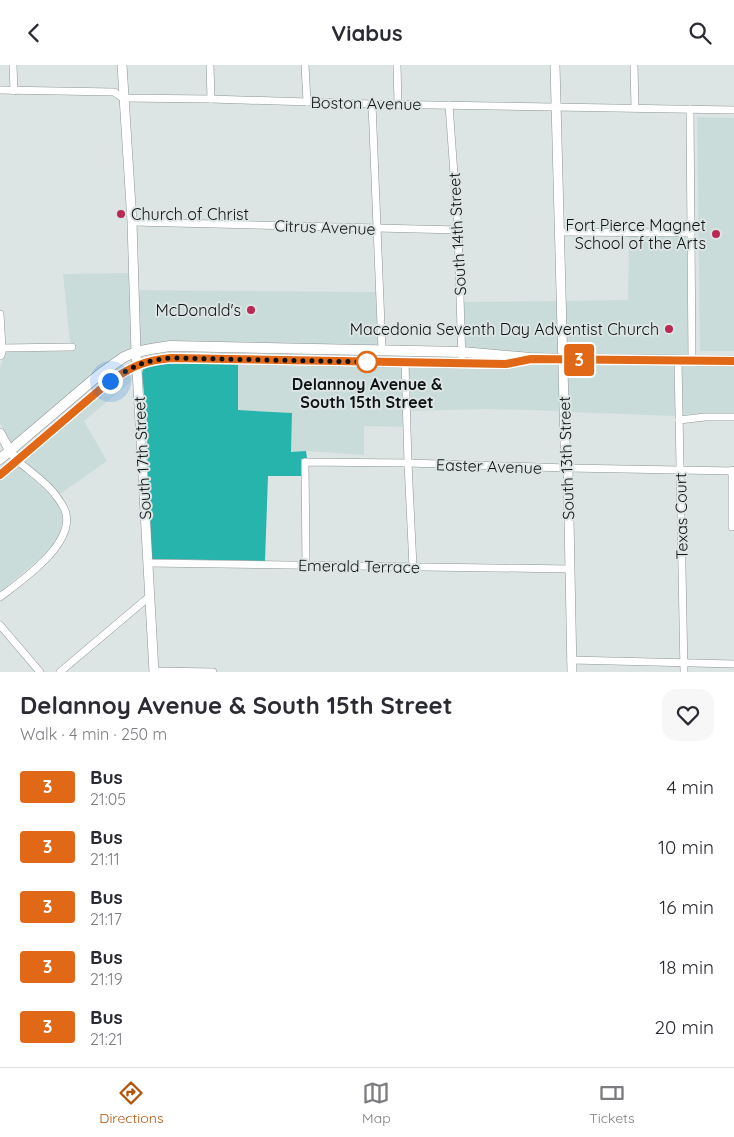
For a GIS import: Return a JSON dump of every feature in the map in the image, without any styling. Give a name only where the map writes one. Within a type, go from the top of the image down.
[{"type":"main road","points":[[0,459],[100,374],[124,357],[136,352],[170,346],[462,352],[531,359],[734,361]]},
{"type":"main road","points":[[0,475],[110,381],[137,365],[157,359],[506,364],[531,359]]},
{"type":"street","points":[[13,65],[14,91]]},
{"type":"street","name":"South 17th Street","points":[[122,65],[132,222],[136,352],[154,672]]},
{"type":"street","points":[[210,65],[212,99]]},
{"type":"street","points":[[305,65],[307,102]]},
{"type":"street","points":[[397,65],[398,104]]},
{"type":"street","name":"South 13th Street","points":[[555,65],[562,359],[565,443],[568,468],[572,672]]},
{"type":"street","points":[[634,65],[635,108]]},
{"type":"street","name":"Boston Avenue","points":[[0,91],[114,92],[123,98],[734,110]]},
{"type":"street","points":[[372,104],[382,350]]},
{"type":"street","name":"South 14th Street","points":[[449,105],[458,230],[462,363]]},
{"type":"street","points":[[690,109],[692,361]]},
{"type":"street","name":"Citrus Avenue","points":[[132,222],[458,230]]},
{"type":"street","points":[[559,232],[690,233]]},
{"type":"street","points":[[0,314],[1,350],[72,347]]},
{"type":"street","name":"Texas Court","points":[[678,361],[684,672]]},
{"type":"street","points":[[405,362],[412,567]]},
{"type":"street","points":[[679,420],[705,417],[734,417]]},
{"type":"street","points":[[0,433],[18,461],[56,495],[65,511],[66,523],[62,538],[54,552],[0,597]]},
{"type":"street","name":"Easter Avenue","points":[[306,565],[305,462],[733,471]]},
{"type":"street","points":[[732,527],[733,471]]},
{"type":"street","name":"Emerald Terrace","points":[[148,563],[570,569]]},
{"type":"street","points":[[60,672],[150,596]]},
{"type":"street","points":[[0,625],[40,672]]},
{"type":"street","points":[[572,660],[734,664]]},
{"type":"street","points":[[154,672],[213,672]]},
{"type":"shaded area","name":"Fort Pierce Magnet School of the Arts","points":[[697,117],[734,118],[734,351],[700,351]]},
{"type":"shaded area","points":[[629,236],[687,237],[688,357],[566,355],[564,301],[628,300]]},
{"type":"shaded area","points":[[130,273],[132,349],[11,445],[0,423],[0,368],[5,352],[76,351],[76,343],[70,343],[63,274]]},
{"type":"shaded area","points":[[138,290],[376,292],[378,346],[139,347]]},
{"type":"shaded area","points":[[557,301],[559,355],[466,348],[464,302]]},
{"type":"shaded area","points":[[172,362],[238,363],[238,410],[292,413],[291,452],[306,451],[307,458],[301,459],[301,476],[268,476],[265,561],[152,559],[148,495],[147,423],[142,373],[144,367]]},
{"type":"shaded area","points":[[238,363],[401,366],[403,427],[364,426],[364,455],[306,451],[291,452],[292,413],[238,410]]},
{"type":"shaded area","points":[[531,363],[559,363],[560,411],[486,409],[410,411],[409,366],[506,368]]},
{"type":"shaded area","points":[[566,363],[674,365],[675,416],[568,412]]},
{"type":"shaded area","points":[[681,365],[734,366],[734,413],[682,415]]},
{"type":"shaded area","points":[[133,371],[134,379],[84,421],[107,461],[60,494],[61,496],[48,481],[23,461],[113,384]]},
{"type":"shaded area","points":[[18,466],[53,498],[62,512],[62,523],[59,536],[51,549],[0,592],[0,480]]},
{"type":"bus line","name":"3","points":[[0,475],[110,381],[137,365],[157,359],[506,364],[531,359],[734,361]]},
{"type":"place","name":"Church of Christ","points":[[121,214]]},
{"type":"place","name":"Fort Pierce Magnet School of the Arts","points":[[716,234]]},
{"type":"place","name":"McDonald's","points":[[251,310]]},
{"type":"place","name":"Macedonia Seventh Day Adventist Church","points":[[669,329]]},
{"type":"place","name":"Delannoy Avenue & South 15th Street","points":[[367,362]]},
{"type":"route","points":[[110,381],[137,365],[157,359],[367,362]]}]
